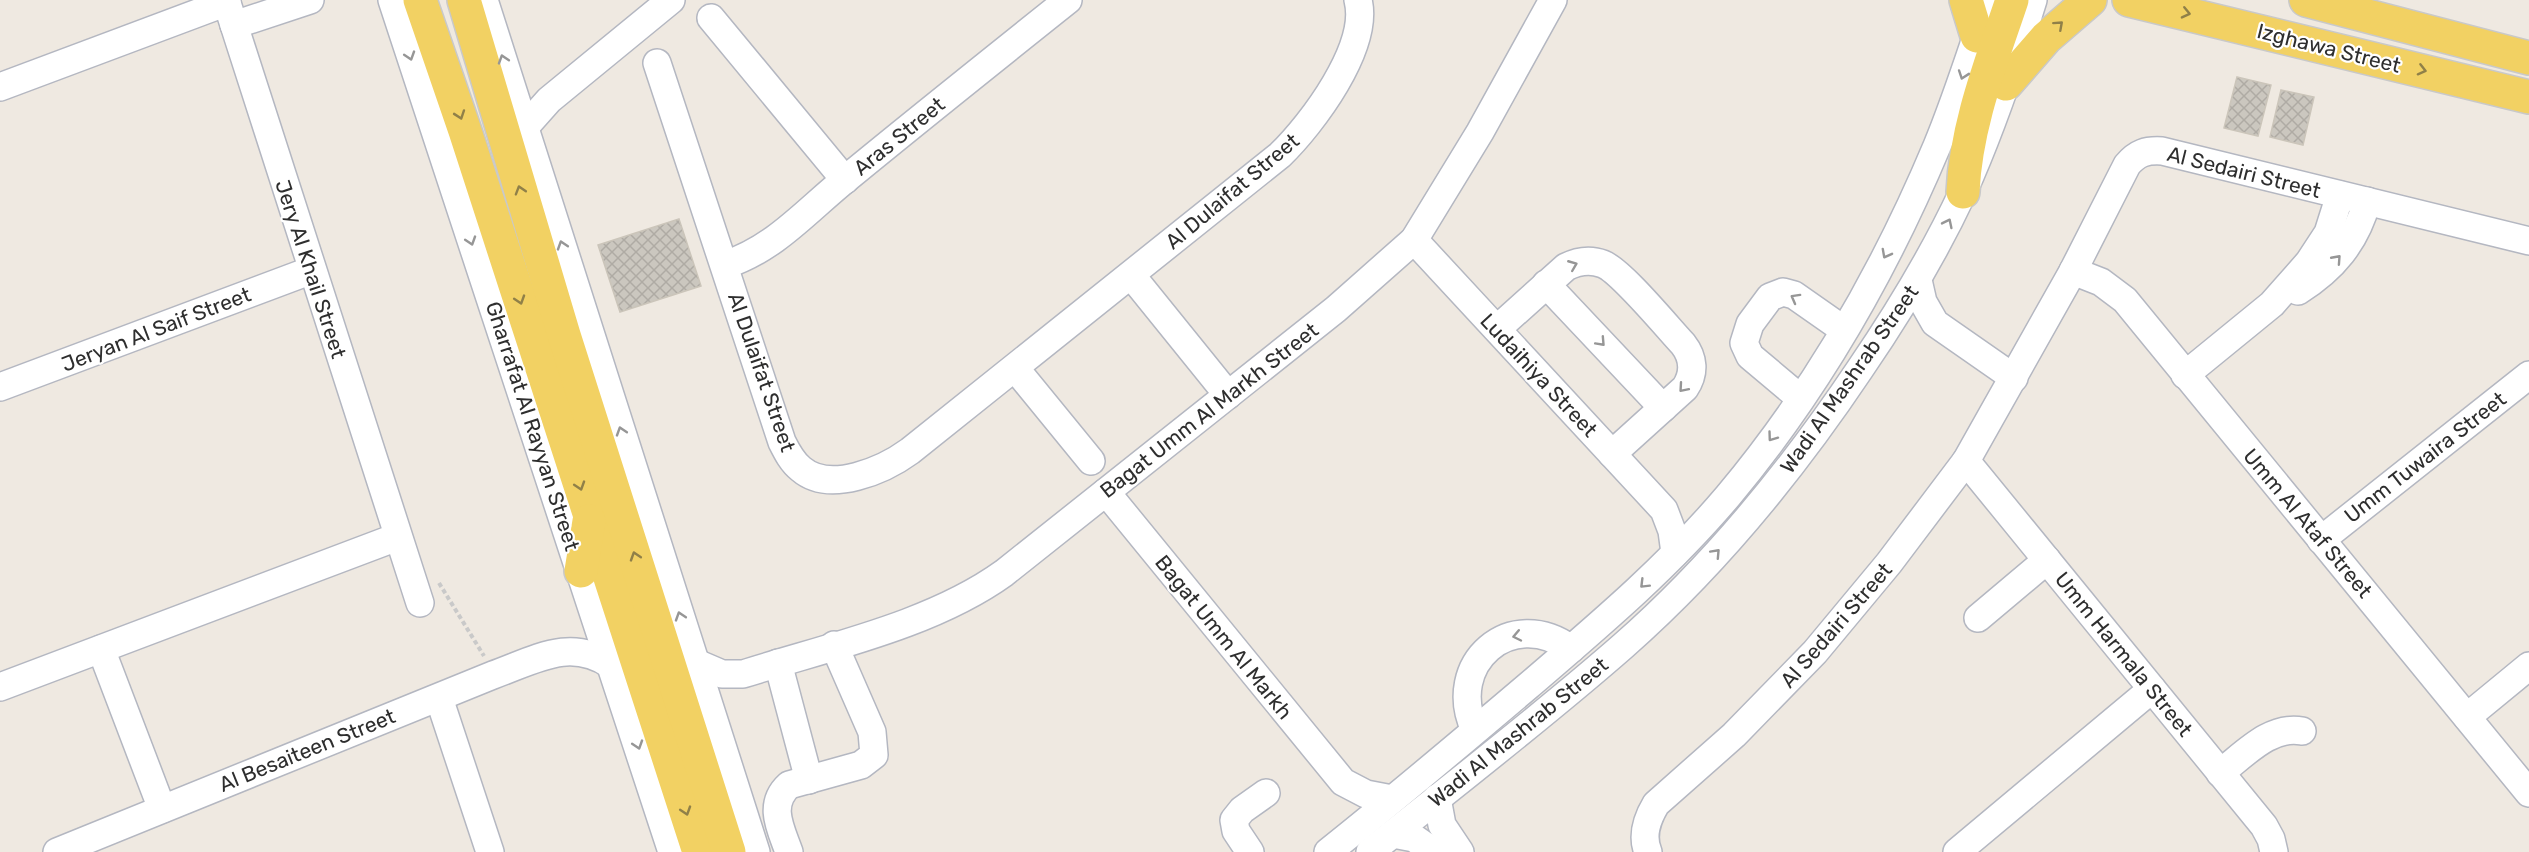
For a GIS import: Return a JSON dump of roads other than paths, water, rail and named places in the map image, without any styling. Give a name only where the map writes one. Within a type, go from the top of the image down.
[{"type":"main road","name":"Gharrafat Al Rayyan Street","points":[[420,0],[469,142],[699,852]]},
{"type":"main road","points":[[464,0],[564,335],[729,852]]},
{"type":"main road","points":[[1966,0],[1977,36]]},
{"type":"main road","points":[[1963,192],[1967,144],[1973,120],[2012,0]]},
{"type":"main road","points":[[2006,84],[2046,38],[2090,0]]},
{"type":"main road","name":"Izghawa Street","points":[[2129,0],[2529,97]]},
{"type":"main road","points":[[2223,0],[2291,15],[2316,17],[2365,15]]},
{"type":"main road","name":"Izghawa Street","points":[[2306,0],[2529,58]]},
{"type":"main road","points":[[564,335],[595,349]]},
{"type":"main road","points":[[581,571],[590,517]]},
{"type":"main road","points":[[615,675],[658,727]]},
{"type":"street","points":[[0,87],[229,9],[310,0]]},
{"type":"street","name":"Gharrafat Al Rayyan Street","points":[[392,0],[672,852]]},
{"type":"street","points":[[484,0],[756,852]]},
{"type":"street","points":[[525,127],[541,108],[670,0]]},
{"type":"street","name":"Aras Street","points":[[725,265],[746,258],[766,247],[845,180],[1068,0]]},
{"type":"street","name":"Al Dulaifat Street","points":[[657,63],[782,442],[789,457],[802,470],[817,477],[854,477],[876,471],[895,462],[1280,156],[1310,123],[1347,62],[1359,25],[1358,0]]},
{"type":"street","name":"Bagat Umm Al Markh Street","points":[[694,662],[722,674],[743,674],[929,614],[983,588],[1336,309],[1414,240],[1480,132],[1553,0]]},
{"type":"street","name":"Wadi Al Mashrab Street","points":[[1337,844],[1622,606],[1707,519],[1756,459],[1800,398],[1844,330],[1882,261],[1938,144],[1989,0]]},
{"type":"street","name":"Wadi Al Mashrab Street","points":[[1370,852],[1624,645],[1713,556],[1797,458],[1887,330],[1918,280],[1963,192],[2006,84],[2033,0]]},
{"type":"street","name":"Jery Al Khail Street","points":[[229,9],[420,603]]},
{"type":"street","points":[[711,18],[845,180]]},
{"type":"street","points":[[512,87],[535,92],[559,93]]},
{"type":"street","name":"Al Sedairi Street","points":[[1648,852],[1645,832],[1648,817],[1656,804],[1734,735],[1815,652],[1889,563],[1966,460],[2073,271],[2127,165],[2135,156],[2142,152],[2162,151],[2529,241]]},
{"type":"street","points":[[2185,375],[2272,304],[2322,243],[2333,221],[2340,195]]},
{"type":"street","points":[[2272,304],[2301,289],[2333,264],[2352,240],[2367,201]]},
{"type":"street","name":"Ludaihiya Street","points":[[1414,240],[1664,510],[1672,531],[1675,553]]},
{"type":"street","points":[[1497,329],[1566,267],[1585,261],[1605,264],[1613,270],[1683,344],[1693,365],[1690,381],[1612,454]]},
{"type":"street","name":"Jeryan Al Saif Street","points":[[0,387],[312,270]]},
{"type":"street","name":"Umm Al Ataf Street","points":[[2073,271],[2101,282],[2125,300],[2529,793]]},
{"type":"street","points":[[1131,275],[1228,395]]},
{"type":"street","points":[[1918,280],[1923,302],[1935,323],[2014,378]]},
{"type":"street","points":[[1546,284],[1663,408]]},
{"type":"street","points":[[1800,398],[1750,356],[1744,343],[1749,324],[1770,297],[1783,292],[1794,296],[1844,330]]},
{"type":"street","points":[[1887,330],[1909,323],[1935,323]]},
{"type":"street","points":[[1015,368],[1091,460]]},
{"type":"street","name":"Umm Tuwaira Street","points":[[2322,540],[2529,375]]},
{"type":"street","name":"Umm Harmala Street","points":[[1966,460],[2264,826],[2271,839],[2274,852]]},
{"type":"street","name":"Bagat Umm Al Markh","points":[[1106,492],[1342,782],[1366,794],[1392,799]]},
{"type":"street","points":[[1664,510],[1707,519]]},
{"type":"street","points":[[0,687],[397,537]]},
{"type":"street","points":[[1978,618],[2047,560]]},
{"type":"street","name":"Al Besaiteen Street","points":[[559,651],[578,629],[590,602]]},
{"type":"street","points":[[1475,730],[1467,707],[1466,695],[1471,672],[1484,653],[1502,639],[1525,634],[1548,636],[1571,649]]},
{"type":"street","points":[[789,852],[778,819],[777,804],[783,790],[789,785],[861,765],[874,755],[872,732],[834,645]]},
{"type":"street","points":[[100,649],[162,809]]},
{"type":"street","name":"Al Besaiteen Street","points":[[57,852],[493,675],[559,651],[587,652],[615,675]]},
{"type":"street","points":[[778,663],[809,780]]},
{"type":"street","points":[[2467,717],[2529,666]]},
{"type":"street","name":"Bagat Umm Al Markh Street","points":[[712,719],[722,693],[743,674]]},
{"type":"street","points":[[1957,852],[2152,688]]},
{"type":"street","points":[[438,698],[490,852]]},
{"type":"street","points":[[2220,773],[2278,732],[2292,729],[2302,731]]},
{"type":"street","name":"Bagat Umm Al Markh","points":[[1337,844],[1349,809],[1342,782]]},
{"type":"street","points":[[1250,852],[1236,831],[1234,820],[1242,810],[1266,793]]},
{"type":"street","points":[[1437,798],[1442,825],[1460,852]]},
{"type":"street","points":[[1393,834],[1414,838],[1434,852]]}]
